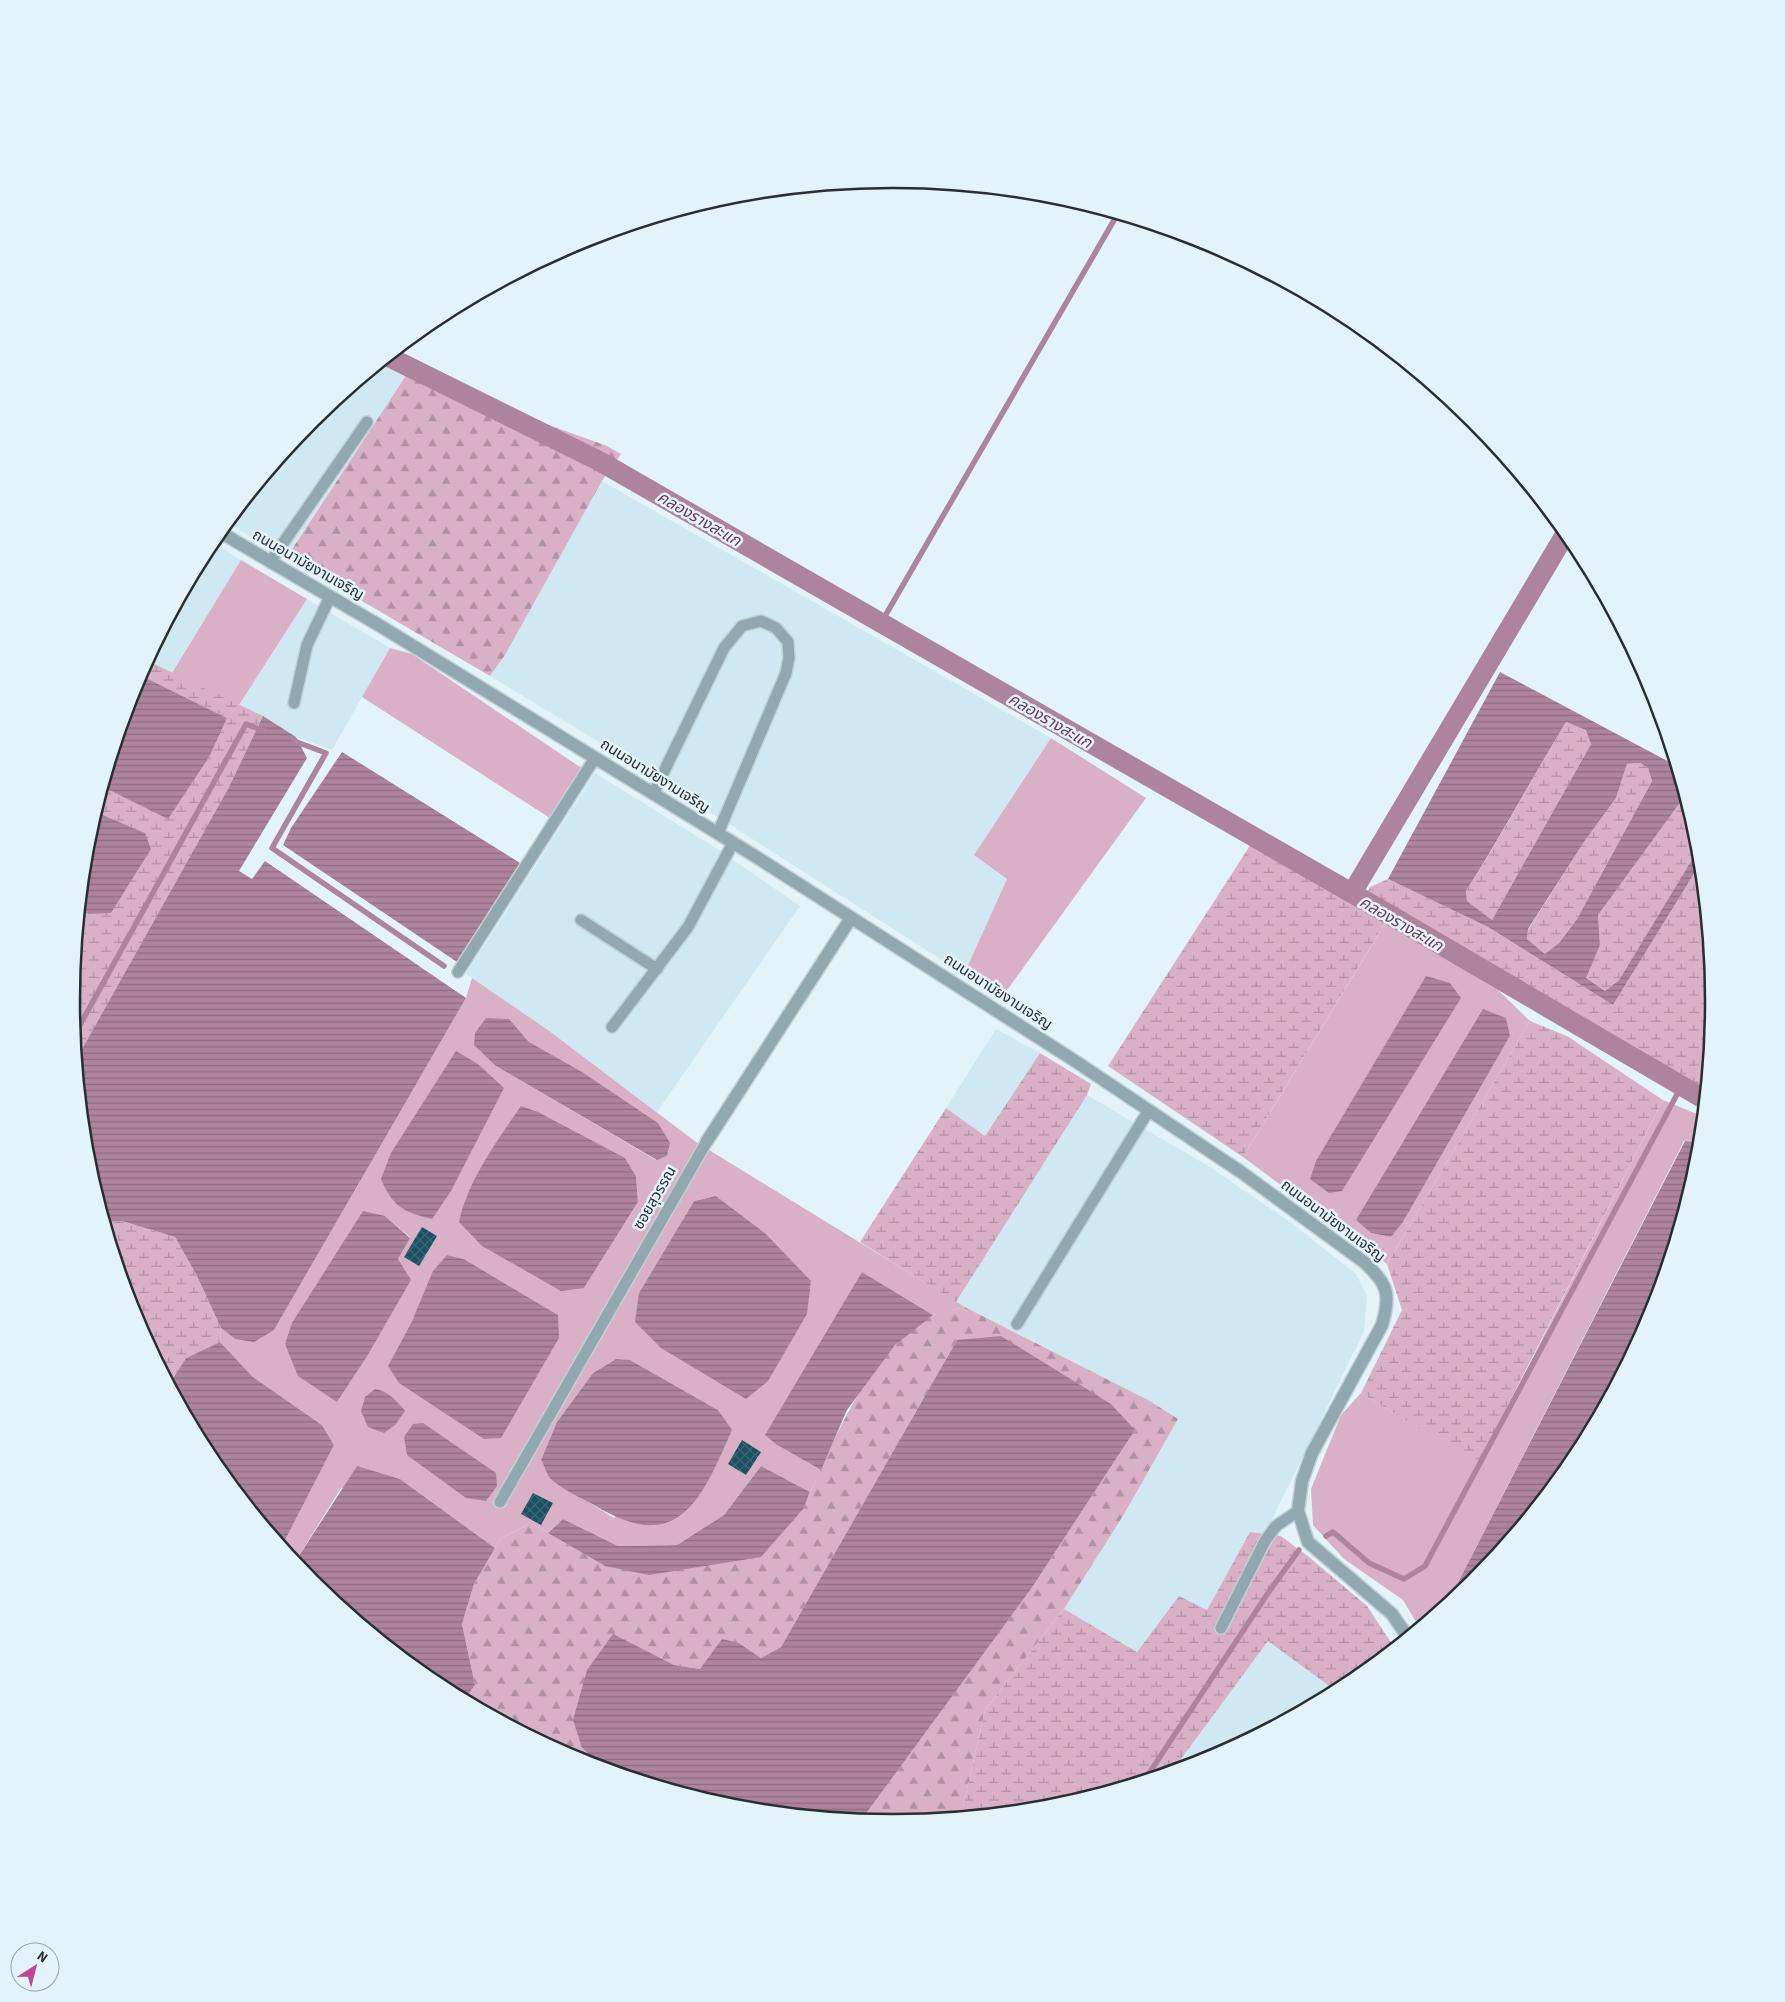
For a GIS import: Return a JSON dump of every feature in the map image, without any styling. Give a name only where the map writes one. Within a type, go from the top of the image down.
[{"type":"street","name":"ถนนอนามัยงามเจริญ","points":[[227,536],[718,833],[1149,1110],[1241,1172],[1364,1262],[1380,1277],[1386,1290],[1388,1305],[1382,1325],[1312,1453],[1302,1481],[1298,1512],[1308,1542],[1392,1614],[1405,1631]]},
{"type":"street","name":"ซอยสุวรรณ","points":[[707,1142],[851,918]]},
{"type":"lane","points":[[270,562],[367,422]]},
{"type":"lane","points":[[294,703],[307,645],[330,597]]},
{"type":"lane","points":[[653,794],[724,648],[742,626],[761,621],[776,628],[788,642],[790,658],[786,673],[718,833]]},
{"type":"lane","points":[[458,972],[595,758]]},
{"type":"lane","points":[[612,1027],[688,927],[732,843]]},
{"type":"lane","points":[[581,920],[657,969]]},
{"type":"lane","points":[[1017,1324],[1149,1110]]},
{"type":"lane","name":"ซอยสุวรรณ","points":[[500,1502],[707,1142]]},
{"type":"lane","points":[[1220,1628],[1266,1541],[1276,1526],[1298,1512]]},
{"type":"shaded area","points":[[388,364],[407,374],[287,557],[233,527],[282,465],[318,426],[357,390]]},
{"type":"shaded area","points":[[602,481],[1051,738],[974,855],[1007,879],[964,974],[627,759],[490,676],[505,655]]},
{"type":"shaded area","points":[[219,547],[241,560],[172,673],[154,664],[189,595]]},
{"type":"shaded area","points":[[307,599],[390,648],[332,750],[296,737],[239,705]]},
{"type":"shaded area","points":[[1500,672],[1668,761],[1677,791],[1680,803],[1598,915],[1600,945],[1586,978],[1605,991],[1619,980],[1692,860],[1694,873],[1613,1005],[1488,927],[1388,879]],"holes":[[[1566,722],[1586,730],[1591,744],[1492,920],[1467,901],[1466,891]],[[1640,763],[1648,768],[1652,781],[1577,919],[1559,943],[1545,954],[1527,939],[1528,929],[1584,842],[1616,798],[1627,764]]]},
{"type":"shaded area","points":[[147,679],[227,718],[209,757],[168,819],[108,790],[123,740]]},
{"type":"shaded area","points":[[263,716],[296,737],[307,758],[239,871],[252,879],[265,861],[466,998],[274,1330],[254,1342],[235,1339],[221,1328],[197,1276],[175,1237],[122,1221],[111,1222],[96,1160],[87,1107],[82,1054],[82,1049],[229,787]]},
{"type":"shaded area","points":[[342,752],[520,863],[457,962],[283,845],[291,828]]},
{"type":"shaded area","points":[[595,773],[716,848],[800,906],[657,1112],[548,1030],[466,974]]},
{"type":"shaded area","points":[[102,815],[145,833],[151,849],[111,913],[85,913],[87,895]]},
{"type":"shaded area","points":[[1426,976],[1450,983],[1461,998],[1342,1191],[1329,1193],[1310,1179],[1316,1161]]},
{"type":"shaded area","points":[[1483,1009],[1506,1018],[1510,1036],[1403,1222],[1391,1237],[1371,1233],[1356,1220]]},
{"type":"shaded area","points":[[486,1018],[509,1019],[529,1042],[582,1072],[658,1123],[670,1143],[667,1156],[657,1160],[496,1066],[474,1045],[475,1033]]},
{"type":"shaded area","points":[[996,1029],[1040,1053],[985,1136],[946,1108]]},
{"type":"shaded area","points":[[456,1051],[478,1064],[504,1088],[451,1191],[432,1219],[413,1214],[400,1207],[390,1196],[381,1179],[391,1153]]},
{"type":"shaded area","points":[[1087,1095],[1210,1167],[1290,1222],[1356,1274],[1367,1296],[1364,1331],[1265,1534],[1250,1532],[1207,1610],[1179,1597],[1137,1652],[1064,1609],[1123,1516],[1178,1419],[1150,1401],[956,1302]]},
{"type":"shaded area","points":[[521,1106],[538,1112],[625,1158],[636,1176],[638,1202],[584,1288],[561,1291],[482,1246],[459,1222],[469,1191],[484,1161]]},
{"type":"shaded area","points":[[1685,1141],[1692,1142],[1677,1211],[1662,1262],[1643,1312],[1621,1360],[1596,1407],[1568,1452],[1537,1496],[1503,1537],[1456,1586]]},
{"type":"shaded area","points":[[716,1196],[765,1233],[811,1281],[807,1314],[768,1381],[746,1399],[661,1348],[635,1322],[639,1293],[694,1201]]},
{"type":"shaded area","points":[[363,1211],[385,1216],[410,1238],[398,1259],[411,1280],[366,1358],[337,1402],[298,1376],[285,1344],[292,1323]]},
{"type":"shaded area","points":[[447,1255],[464,1259],[558,1315],[559,1338],[501,1438],[484,1439],[399,1383],[388,1366],[412,1321],[433,1271]]},
{"type":"shaded area","points":[[862,1272],[933,1315],[895,1345],[847,1410],[821,1470],[777,1445],[765,1435]]},
{"type":"shaded area","points":[[1001,1336],[1111,1404],[1135,1430],[1031,1589],[866,1813],[786,1807],[734,1798],[682,1786],[589,1755],[582,1748],[573,1720],[587,1670],[613,1634],[674,1665],[700,1669],[722,1639],[739,1643],[761,1658],[781,1647],[957,1340]]},
{"type":"shaded area","points":[[220,1342],[253,1377],[322,1425],[334,1445],[285,1540],[248,1496],[217,1452],[189,1407],[173,1378],[186,1358]]},
{"type":"shaded area","points":[[616,1359],[630,1360],[718,1410],[732,1430],[709,1479],[697,1498],[683,1513],[667,1523],[647,1525],[623,1520],[552,1481],[541,1460],[557,1422],[593,1373]]},
{"type":"shaded area","points":[[375,1389],[388,1394],[405,1411],[395,1425],[384,1433],[368,1427],[361,1411],[365,1397]]},
{"type":"shaded area","points":[[423,1423],[496,1473],[497,1486],[486,1501],[466,1498],[407,1455],[404,1437],[413,1424]]},
{"type":"shaded area","points":[[357,1466],[400,1479],[495,1548],[474,1584],[462,1624],[475,1685],[468,1694],[398,1646],[357,1612],[299,1556]]},
{"type":"shaded area","points":[[761,1466],[810,1492],[803,1509],[761,1557],[649,1575],[605,1566],[548,1533],[563,1519],[618,1546],[677,1545],[724,1515]]},
{"type":"shaded area","points":[[1268,1641],[1329,1686],[1252,1730],[1180,1760]]},
{"type":"green space","points":[[407,374],[607,446],[621,454],[602,481],[505,655],[490,676],[287,557]]},
{"type":"green space","points":[[241,560],[307,599],[239,705],[172,673]]},
{"type":"green space","points":[[390,648],[412,654],[586,771],[550,818],[362,697]]},
{"type":"green space","points":[[154,664],[263,716],[229,787],[82,1049],[80,1001],[85,913],[88,914],[145,833],[102,815],[108,790],[168,818],[227,718],[147,679]]},
{"type":"green space","points":[[1566,722],[1587,730],[1591,744],[1492,920],[1467,901],[1466,891]]},
{"type":"green space","points":[[1051,738],[1146,798],[1002,997],[964,974],[1007,879],[974,855]]},
{"type":"green space","points":[[1640,763],[1648,768],[1652,781],[1577,919],[1559,943],[1546,955],[1527,939],[1528,930],[1584,842],[1616,798],[1627,764]]},
{"type":"green space","points":[[1680,803],[1692,860],[1619,980],[1605,991],[1585,978],[1600,945],[1598,915]]},
{"type":"green space","points":[[1251,844],[1390,915],[1243,1157],[1108,1066]]},
{"type":"green space","points":[[1694,873],[1703,948],[1705,1001],[1700,1088],[1371,898],[1368,891],[1370,887],[1388,879],[1488,927],[1613,1005]]},
{"type":"green space","points":[[1386,922],[1498,990],[1530,1021],[1387,1264],[1243,1157]],"holes":[[[1510,1036],[1403,1222],[1391,1237],[1371,1233],[1356,1220]]]},
{"type":"green space","points":[[472,978],[548,1030],[696,1142],[965,1307],[933,1315],[862,1272],[777,1445],[821,1470],[810,1492],[761,1466],[724,1515],[677,1545],[618,1546],[563,1519],[548,1533],[531,1523],[500,1539],[495,1548],[400,1479],[341,1488],[299,1555],[285,1540],[334,1445],[322,1425],[253,1377],[220,1342],[221,1328],[235,1339],[274,1330],[466,998]],"holes":[[[509,1019],[529,1042],[667,1156],[656,1160],[496,1066]],[[625,1158],[636,1176],[638,1202],[584,1288]],[[716,1196],[765,1233],[639,1293],[694,1201]],[[385,1216],[410,1237],[398,1259],[366,1358],[337,1402]],[[447,1255],[464,1259],[558,1315],[388,1366]],[[616,1359],[630,1360],[718,1410],[614,1518],[550,1478],[541,1460],[557,1422],[593,1373]]]},
{"type":"green space","points":[[1530,1021],[1567,1036],[1663,1100],[1478,1464],[1361,1393],[1402,1310],[1387,1264]]},
{"type":"green space","points":[[1040,1053],[1091,1084],[1087,1095],[956,1302],[860,1242],[946,1108],[985,1136]]},
{"type":"green space","points":[[1663,1100],[1697,1114],[1692,1142],[1684,1141],[1456,1586],[1416,1622],[1403,1600],[1344,1559],[1313,1525],[1311,1489],[1341,1415],[1361,1393],[1479,1464]]},
{"type":"green space","points":[[122,1221],[175,1237],[197,1276],[221,1328],[220,1342],[186,1358],[173,1378],[142,1312],[123,1262],[111,1222]]},
{"type":"green space","points":[[965,1307],[1150,1401],[1178,1419],[1123,1516],[1064,1609],[985,1710],[962,1810],[892,1814],[866,1813],[1031,1589],[1135,1430],[957,1340],[781,1647],[761,1658],[739,1643],[700,1669],[674,1665],[612,1635],[582,1748],[589,1755],[533,1730],[468,1694],[475,1685],[462,1624],[474,1584],[500,1539],[531,1523],[605,1566],[803,1508],[840,1428],[870,1377],[888,1353],[908,1333],[932,1316]]},
{"type":"green space","points":[[1250,1532],[1281,1536],[1367,1606],[1391,1643],[1329,1686],[1268,1641],[1180,1760],[1103,1786],[1051,1798],[999,1807],[962,1810],[985,1710],[1064,1609],[1137,1652],[1179,1596],[1207,1610]]},
{"type":"building","points":[[422,1227],[437,1236],[419,1266],[404,1257]]},
{"type":"building","points":[[742,1440],[761,1452],[746,1475],[728,1464]]},
{"type":"building","points":[[533,1493],[553,1503],[541,1525],[521,1514]]},
{"type":"waterway","points":[[881,623],[1114,220]]},
{"type":"waterway","name":"คลองรางสะแก","points":[[394,359],[601,462],[1390,915],[1699,1096]]},
{"type":"waterway","points":[[1352,893],[1561,541]]},
{"type":"waterway","points":[[81,1023],[246,724],[264,731]]},
{"type":"waterway","points":[[294,741],[326,753],[272,848],[444,966]]},
{"type":"waterway","points":[[1326,1536],[1333,1532],[1369,1563],[1404,1579],[1425,1566],[1682,1085]]},
{"type":"waterway","points":[[1151,1771],[1268,1593],[1299,1550]]}]
